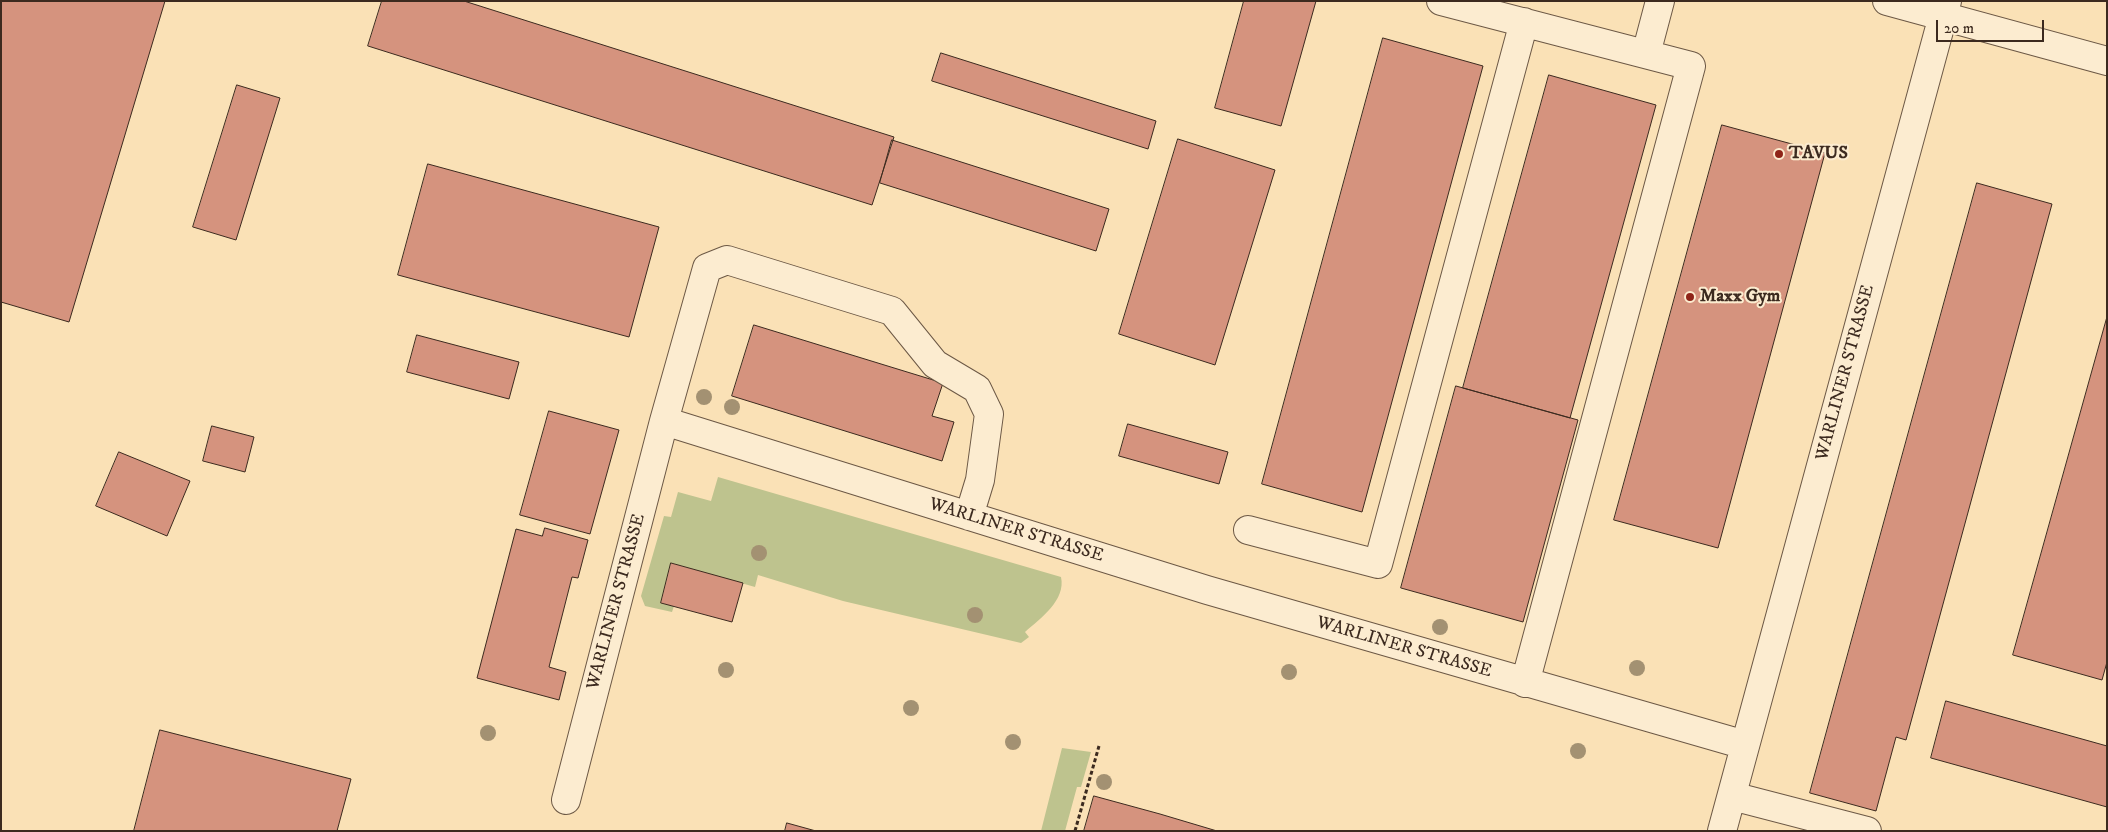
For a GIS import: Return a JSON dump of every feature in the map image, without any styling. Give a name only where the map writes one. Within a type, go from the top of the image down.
[{"type":"street","points":[[1441,1],[1691,66],[1525,683]]},
{"type":"street","points":[[1646,54],[1660,1]]},
{"type":"street","points":[[1887,1],[1945,9],[2107,62]]},
{"type":"street","name":"WARLINER STRASSE","points":[[1722,831],[1945,9]]},
{"type":"street","points":[[1248,530],[1378,564],[1524,22]]},
{"type":"street","points":[[664,421],[707,268],[726,260],[892,311],[936,364],[977,389],[989,414],[980,480],[969,516]]},
{"type":"street","name":"WARLINER STRASSE","points":[[566,800],[664,421],[1207,590],[1745,745]]},
{"type":"street","points":[[1732,796],[1867,831]]},
{"type":"path","points":[[1076,831],[1099,746]]},
{"type":"green space","points":[[718,477],[1061,577],[1060,593],[1051,608],[1025,632],[1029,637],[1021,643],[843,601],[758,575],[755,587],[671,563],[661,603],[674,606],[672,612],[645,606],[641,596],[664,516],[671,517],[678,492],[711,501]]},
{"type":"green space","points":[[1062,748],[1091,752],[1081,787],[1077,787],[1065,831],[1041,831]]},
{"type":"building","points":[[1,1],[165,1],[69,322],[1,302]]},
{"type":"building","points":[[382,1],[464,1],[894,137],[872,205],[368,46]]},
{"type":"building","points":[[1244,1],[1316,1],[1281,126],[1215,108]]},
{"type":"building","points":[[1383,38],[1483,66],[1362,512],[1262,484]]},
{"type":"building","points":[[941,53],[1156,121],[1148,149],[932,81]]},
{"type":"building","points":[[1549,75],[1656,105],[1570,418],[1463,388]]},
{"type":"building","points":[[237,85],[280,98],[236,240],[193,227]]},
{"type":"building","points":[[1722,125],[1825,153],[1718,548],[1614,520]]},
{"type":"building","points":[[1178,139],[1275,170],[1215,365],[1119,334]]},
{"type":"building","points":[[892,140],[1109,209],[1096,251],[880,183]]},
{"type":"building","points":[[428,164],[659,227],[629,337],[398,275]]},
{"type":"building","points":[[1977,183],[2052,204],[1906,740],[1896,737],[1876,811],[1810,793]]},
{"type":"building","points":[[2107,317],[2107,662],[2102,680],[2013,655]]},
{"type":"building","points":[[754,325],[943,383],[932,416],[954,422],[942,461],[732,396]]},
{"type":"building","points":[[417,335],[519,362],[509,399],[407,372]]},
{"type":"building","points":[[1456,386],[1578,420],[1523,622],[1401,588]]},
{"type":"building","points":[[549,411],[619,430],[590,534],[520,515]]},
{"type":"building","points":[[1128,424],[1228,452],[1219,484],[1119,456]]},
{"type":"building","points":[[212,426],[254,437],[245,472],[203,461]]},
{"type":"building","points":[[119,452],[190,481],[167,536],[96,506]]},
{"type":"building","points":[[545,528],[588,540],[578,578],[572,577],[549,667],[566,672],[559,700],[477,678],[516,529],[542,536]]},
{"type":"building","points":[[671,563],[743,583],[732,622],[661,603]]},
{"type":"building","points":[[1946,701],[2107,746],[2107,807],[1931,758]]},
{"type":"building","points":[[160,730],[351,779],[337,831],[134,831]]},
{"type":"building","points":[[1094,796],[1160,814],[1217,831],[1084,831]]},
{"type":"building","points":[[787,823],[816,831],[785,831]]},
{"type":"place","name":"TAVUS","points":[[1779,154]]},
{"type":"place","name":"Maxx Gym","points":[[1690,297]]}]
